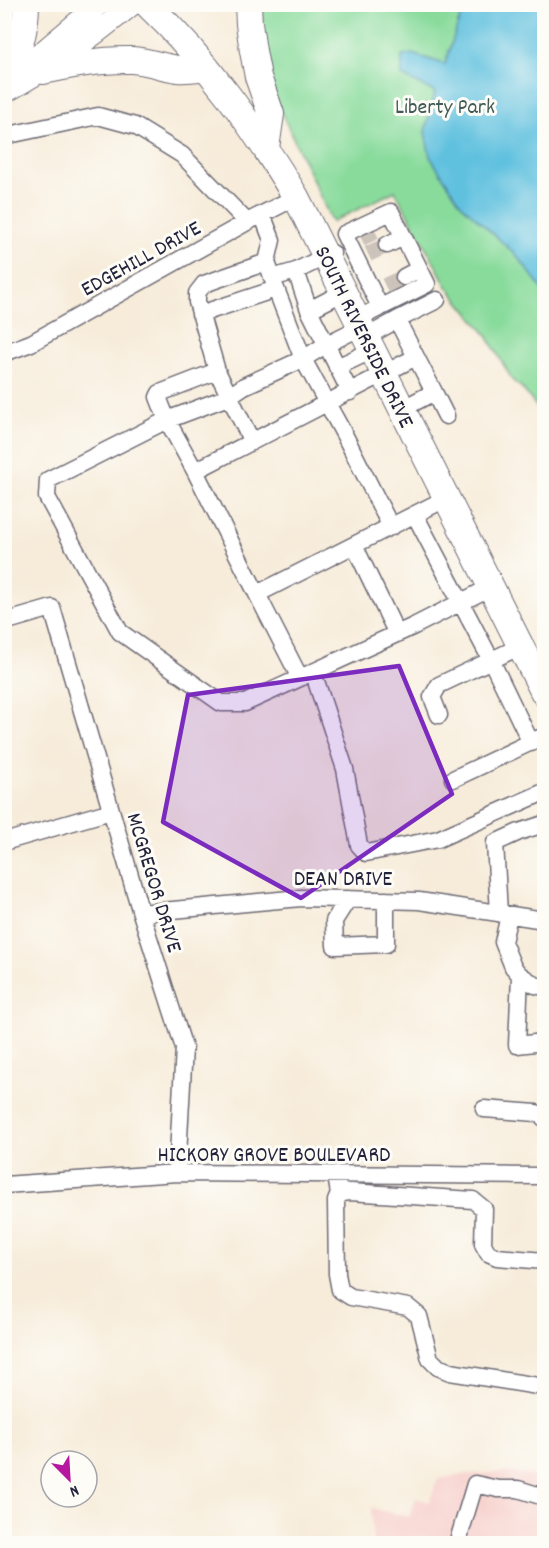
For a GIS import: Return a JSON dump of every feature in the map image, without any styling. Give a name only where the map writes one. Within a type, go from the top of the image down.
[{"type":"highway","points":[[4,82],[23,37],[26,4]]},
{"type":"highway","name":"SOUTH RIVERSIDE DRIVE","points":[[147,4],[182,39],[230,95],[296,197],[491,587],[542,683]]},
{"type":"highway","points":[[248,4],[258,77],[271,114],[266,148]]},
{"type":"highway","points":[[43,71],[109,61],[142,62],[179,69],[206,67]]},
{"type":"main road","points":[[4,82],[99,4]]},
{"type":"main road","points":[[4,93],[43,71],[112,22],[133,4]]},
{"type":"street","points":[[4,136],[98,116],[135,126],[182,154],[247,222]]},
{"type":"street","name":"EDGEHILL DRIVE","points":[[4,353],[32,343],[247,222],[296,197]]},
{"type":"street","points":[[337,367],[364,333],[379,295],[355,241],[344,234],[391,212],[427,284],[379,295]]},
{"type":"street","points":[[262,214],[272,240],[272,277],[303,359],[391,527]]},
{"type":"street","points":[[380,229],[396,221]]},
{"type":"street","points":[[387,245],[403,237]]},
{"type":"street","points":[[252,442],[217,371],[200,314],[197,293],[204,284],[272,277],[296,271],[355,241]]},
{"type":"street","points":[[404,277],[419,269]]},
{"type":"street","points":[[296,271],[309,310],[350,392]]},
{"type":"street","points":[[200,314],[272,277]]},
{"type":"street","points":[[309,310],[344,292]]},
{"type":"street","points":[[437,300],[397,320],[327,344],[303,359],[244,386],[228,396],[167,420],[48,480],[47,497],[120,632],[221,703],[245,703],[397,634],[491,587]]},
{"type":"street","points":[[397,320],[446,416]]},
{"type":"street","points":[[195,471],[416,357]]},
{"type":"street","points":[[217,371],[160,393],[158,397],[167,420],[300,678]]},
{"type":"street","points":[[402,409],[434,392]]},
{"type":"street","points":[[257,594],[447,498]]},
{"type":"street","points":[[415,515],[491,660],[538,739],[453,779]]},
{"type":"street","points":[[354,545],[397,634]]},
{"type":"street","name":"MCGREGOR DRIVE","points":[[4,622],[52,608],[141,913],[184,1048],[177,1173]]},
{"type":"street","points":[[439,715],[432,697],[439,686],[521,646]]},
{"type":"street","points":[[317,684],[345,769],[359,845],[366,853],[438,839],[544,792]]},
{"type":"street","points":[[4,842],[111,811]]},
{"type":"street","points":[[544,824],[495,843],[504,914],[503,942],[513,968],[535,985],[544,987]]},
{"type":"street","name":"DEAN DRIVE","points":[[141,913],[300,898],[419,901],[544,920]]},
{"type":"street","points":[[348,899],[334,921],[336,946],[386,944],[386,900]]},
{"type":"street","points":[[520,975],[517,1044],[544,1042]]},
{"type":"street","points":[[484,1109],[536,1113],[544,1118]]},
{"type":"street","name":"HICKORY GROVE BOULEVARD","points":[[4,1185],[177,1173],[544,1177]]},
{"type":"street","points":[[336,1175],[339,1194],[336,1201],[337,1274],[340,1290],[351,1297],[408,1307],[419,1317],[430,1359],[438,1367],[450,1372],[544,1387]]},
{"type":"street","points":[[339,1194],[350,1192],[473,1200],[484,1209],[483,1244],[488,1253],[497,1257],[544,1261]]},
{"type":"street","points":[[457,1544],[475,1484],[498,1489],[518,1489],[544,1497]]},
{"type":"highlighted area","points":[[399,666],[452,794],[301,898],[163,822],[188,695]]},
{"type":"shaded area","points":[[511,1472],[544,1477],[544,1543],[373,1543],[371,1508],[409,1517],[416,1498],[429,1502],[438,1479],[467,1474]]},
{"type":"green space","name":"Liberty Park","points":[[257,5],[544,5],[544,416],[522,388],[513,381],[486,334],[448,288],[395,191],[332,222],[278,105],[267,73]]},
{"type":"water","points":[[464,5],[544,5],[544,291],[517,256],[461,204],[430,157],[425,132],[435,92],[402,76],[402,56],[412,54],[445,64]]},
{"type":"tunnel","points":[[361,238],[380,229]]},
{"type":"tunnel","points":[[368,254],[387,245]]},
{"type":"tunnel","points":[[385,286],[404,277]]}]
